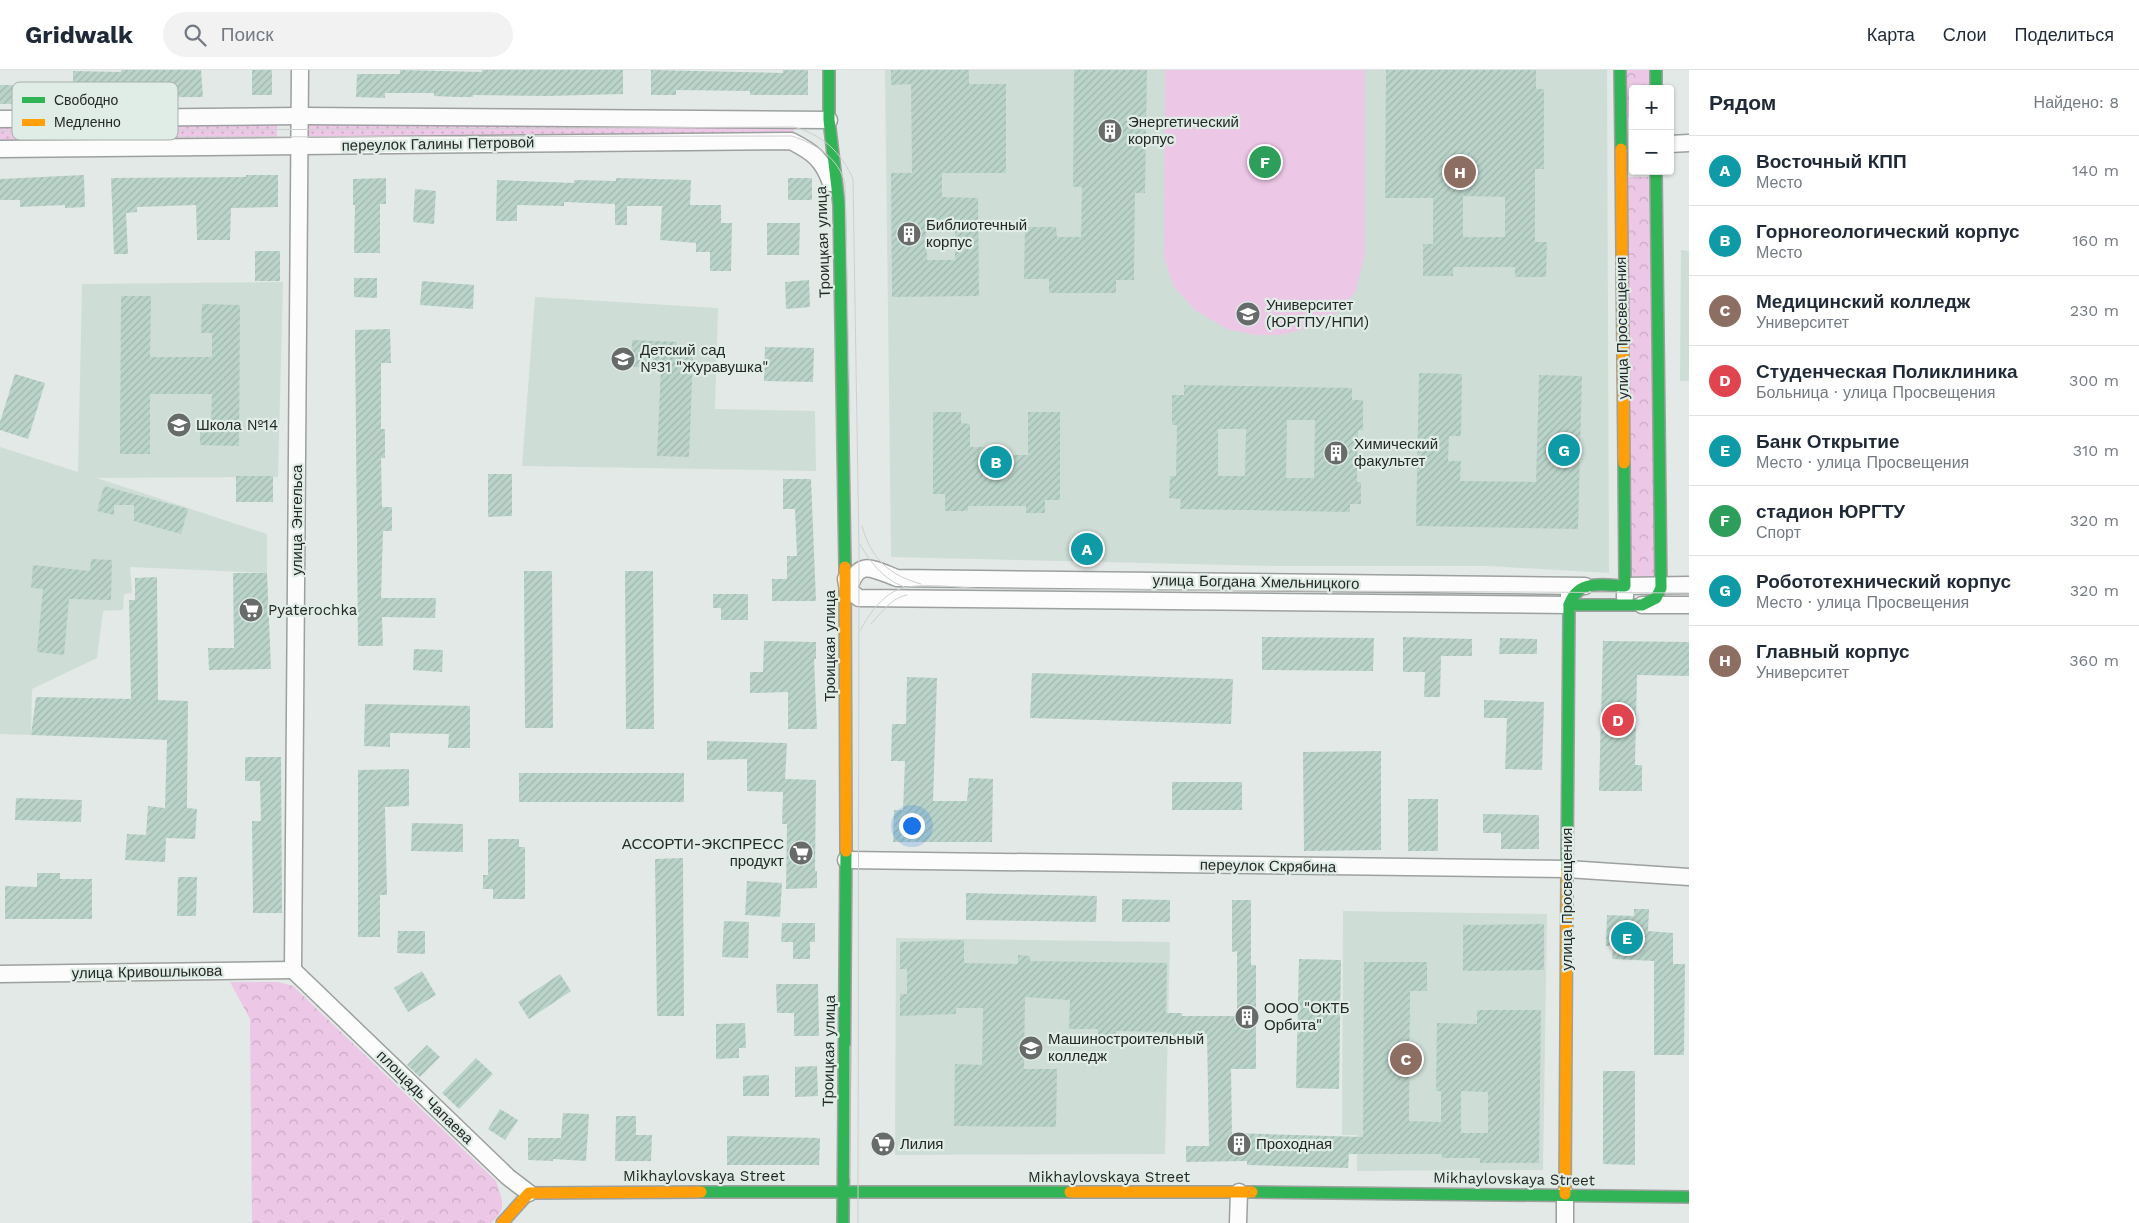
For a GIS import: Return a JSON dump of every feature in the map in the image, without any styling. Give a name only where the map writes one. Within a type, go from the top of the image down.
[{"type":"street","name":"улица Энгельса","points":[[293,970],[300,70]]},
{"type":"street","name":"Троицкая улица","points":[[829,70],[829,120],[839,205],[845,567]]},
{"type":"street","name":"улица Просвещения","points":[[1620,70],[1627,144],[1625,586]]},
{"type":"street","points":[[1656,70],[1656,85]]},
{"type":"street","name":"переулок Галины Петровой","points":[[178,117],[300,116],[829,120]]},
{"type":"street","name":"переулок Галины Петровой","points":[[0,149],[791,140],[809,150],[825,166],[839,205]]},
{"type":"street","points":[[1674,144],[1689,143]]},
{"type":"street","points":[[1642,605],[1656,598],[1661,585],[1656,175]]},
{"type":"street","points":[[845,567],[850,596]]},
{"type":"street","name":"улица Богдана Хмельницкого","points":[[1689,585],[1569,586],[897,578],[870,567],[859,570],[852,578],[850,596],[1689,605]]},
{"type":"street","points":[[1569,586],[1569,605]]},
{"type":"street","points":[[1569,605],[1575,590],[1587,586]]},
{"type":"street","points":[[1625,586],[1625,605]]},
{"type":"street","name":"Троицкая улица","points":[[843,1223],[850,596]]},
{"type":"street","name":"улица Просвещения","points":[[1565,1223],[1569,605]]},
{"type":"street","name":"переулок Скрябина","points":[[846,860],[1567,869],[1689,877]]},
{"type":"street","name":"улица Кривошлыкова","points":[[0,974],[293,970]]},
{"type":"street","name":"площадь Чапаева","points":[[293,970],[508,1177],[529,1192]]},
{"type":"street","points":[[502,1223],[529,1192]]},
{"type":"street","name":"Mikhaylovskaya Street","points":[[529,1192],[1239,1192],[1565,1194],[1689,1198]]},
{"type":"street","points":[[1238,1223],[1239,1192]]},
{"type":"shaded area","name":"Университет (ЮРГПУ/НПИ)","points":[[885,70],[1607,70],[1609,573],[1489,566],[1272,566],[891,557]]},
{"type":"shaded area","points":[[1681,250],[1689,251],[1689,381],[1680,381]]},
{"type":"shaded area","points":[[283,282],[278,477],[97,478],[267,534],[267,573],[130,567],[132,593],[124,594],[123,610],[103,611],[97,658],[32,689],[31,735],[0,734],[0,447],[78,472],[82,284]]},
{"type":"shaded area","name":"Детский сад №31 \"Журавушка\"","points":[[535,297],[718,308],[715,409],[815,411],[816,471],[522,466]]},
{"type":"shaded area","points":[[1343,911],[1547,914],[1543,1170],[1357,1171],[1357,1135],[1342,1135]]},
{"type":"shaded area","name":"Машиностроительный колледж","points":[[896,938],[1170,942],[1165,1154],[895,1155]]},
{"type":"green space","points":[[1165,70],[1365,70],[1365,253],[1356,291],[1337,313],[1309,328],[1280,335],[1256,335],[1227,329],[1195,310],[1174,287],[1164,258]]},
{"type":"green space","points":[[1623,70],[1653,70],[1653,85],[1629,85],[1629,117],[1624,117]]},
{"type":"green space","points":[[277,121],[277,141],[0,142],[0,125],[12,125],[12,140],[178,140],[178,122]]},
{"type":"green space","points":[[305,123],[794,124],[793,139],[306,140]]},
{"type":"green space","points":[[1624,177],[1652,177],[1656,578],[1628,578]]},
{"type":"green space","points":[[230,982],[278,982],[293,986],[496,1181],[502,1208],[496,1218],[491,1223],[252,1223],[250,1019]]},
{"type":"building","points":[[121,70],[201,70],[203,97],[178,97],[178,82],[73,82],[73,71],[121,72]]},
{"type":"building","points":[[252,70],[272,70],[272,95],[252,95]]},
{"type":"building","points":[[400,70],[482,72],[482,70],[623,70],[623,94],[473,95],[473,97],[456,97],[434,96],[434,93],[385,93],[385,98],[356,97],[357,74],[400,74]]},
{"type":"building","points":[[651,70],[783,73],[783,70],[808,70],[808,95],[750,95],[750,91],[676,90],[676,95],[651,95]]},
{"type":"building","points":[[891,70],[969,70],[969,84],[1006,84],[1006,173],[942,173],[942,197],[978,198],[979,296],[892,297],[891,173],[912,173],[911,84],[891,85]],"holes":[[[926,222],[955,224],[955,260],[927,260]]]},
{"type":"building","name":"Энергетический корпус","points":[[1074,70],[1147,70],[1145,193],[1135,193],[1134,280],[1116,280],[1116,293],[1049,293],[1049,279],[1024,279],[1025,227],[1056,227],[1057,237],[1081,237],[1082,187],[1073,187]]},
{"type":"building","points":[[1386,70],[1536,70],[1536,89],[1544,89],[1544,169],[1535,169],[1535,242],[1547,242],[1546,277],[1515,277],[1515,267],[1453,267],[1453,276],[1423,276],[1423,244],[1433,244],[1433,198],[1385,198]],"holes":[[[1463,196],[1505,197],[1505,237],[1463,237]]]},
{"type":"building","points":[[0,85],[12,85],[12,104],[0,104]]},
{"type":"building","points":[[84,175],[85,207],[65,208],[65,205],[20,207],[20,200],[0,200],[0,179]]},
{"type":"building","points":[[246,175],[278,175],[278,207],[231,208],[230,240],[197,240],[196,205],[137,207],[137,212],[126,213],[128,254],[114,254],[111,178],[246,177]]},
{"type":"building","points":[[386,178],[386,204],[380,204],[380,253],[354,253],[355,205],[353,205],[353,179]]},
{"type":"building","points":[[616,178],[691,180],[690,205],[721,205],[721,223],[732,223],[731,271],[710,271],[710,252],[696,252],[696,243],[660,240],[662,206],[627,206],[627,225],[615,225],[615,204],[564,202],[564,206],[517,205],[517,221],[496,221],[497,180],[574,183],[574,180],[616,181]]},
{"type":"building","points":[[788,178],[812,178],[812,200],[788,200]]},
{"type":"building","points":[[415,189],[436,191],[434,224],[413,222]]},
{"type":"building","points":[[767,223],[800,223],[799,255],[767,255]]},
{"type":"building","points":[[255,251],[280,251],[280,281],[255,281]]},
{"type":"building","points":[[354,278],[377,278],[377,298],[354,297]]},
{"type":"building","points":[[809,280],[810,307],[786,309],[785,282]]},
{"type":"building","points":[[422,281],[474,285],[473,309],[420,305]]},
{"type":"building","points":[[121,296],[151,296],[150,357],[212,357],[212,333],[201,333],[202,304],[240,305],[239,446],[200,445],[200,421],[211,421],[212,394],[150,394],[150,454],[120,454]]},
{"type":"building","points":[[390,329],[391,363],[381,363],[381,429],[385,429],[385,458],[381,458],[382,507],[392,507],[392,531],[383,531],[381,598],[436,598],[435,618],[382,617],[383,646],[358,646],[355,330]]},
{"type":"building","points":[[632,340],[677,342],[676,355],[693,356],[689,457],[657,456],[661,368],[631,367]]},
{"type":"building","points":[[765,347],[814,348],[813,382],[764,381]]},
{"type":"building","points":[[1419,373],[1462,374],[1461,436],[1449,436],[1448,461],[1461,461],[1460,481],[1536,482],[1539,375],[1582,376],[1578,529],[1416,526]]},
{"type":"building","points":[[15,374],[45,383],[28,439],[0,430],[0,422]]},
{"type":"building","name":"Химический факультет","points":[[1184,385],[1352,388],[1352,400],[1363,400],[1363,430],[1358,430],[1357,482],[1361,482],[1361,504],[1350,504],[1350,512],[1180,509],[1181,499],[1169,498],[1170,476],[1176,476],[1177,425],[1172,425],[1172,395],[1184,395]],"holes":[[[1287,420],[1315,420],[1314,478],[1286,478]],[[1218,429],[1246,429],[1245,476],[1218,476]]]},
{"type":"building","points":[[933,412],[961,412],[961,423],[970,424],[970,447],[1004,447],[1004,455],[1028,455],[1028,412],[1060,412],[1060,500],[1045,500],[1045,513],[1026,513],[1026,506],[968,506],[968,511],[945,511],[945,494],[933,494]]},
{"type":"building","points":[[488,474],[512,474],[512,516],[488,517]]},
{"type":"building","points":[[236,476],[273,476],[273,502],[236,502]]},
{"type":"building","points":[[783,479],[811,479],[816,601],[772,601],[772,579],[787,579],[787,556],[797,556],[795,509],[783,509]]},
{"type":"building","points":[[104,486],[188,509],[181,534],[134,521],[134,505],[114,505],[114,515],[97,511]]},
{"type":"building","points":[[1072,537],[1102,538],[1101,561],[1071,561]]},
{"type":"building","points":[[91,559],[112,560],[111,600],[69,599],[64,655],[37,652],[43,589],[31,588],[33,565],[90,571]]},
{"type":"building","points":[[524,571],[552,571],[553,728],[525,728]]},
{"type":"building","points":[[625,571],[653,571],[654,729],[626,729]]},
{"type":"building","name":"Pyaterochka","points":[[233,573],[267,573],[271,669],[209,670],[208,648],[234,648]]},
{"type":"building","points":[[157,577],[158,700],[188,701],[187,808],[197,809],[195,839],[166,838],[165,862],[125,860],[127,834],[146,835],[148,806],[165,808],[167,740],[31,735],[36,697],[131,699],[129,600],[135,600],[135,578]]},
{"type":"building","points":[[713,594],[748,594],[748,620],[721,620],[721,608],[713,608]]},
{"type":"building","points":[[1262,637],[1374,638],[1373,671],[1262,670]]},
{"type":"building","points":[[1403,637],[1472,639],[1472,656],[1441,656],[1440,697],[1424,697],[1425,672],[1403,672]]},
{"type":"building","points":[[1500,638],[1537,639],[1537,654],[1499,654]]},
{"type":"building","points":[[764,641],[816,642],[816,659],[814,659],[817,729],[788,729],[788,692],[750,693],[750,672],[763,672]]},
{"type":"building","points":[[1603,641],[1689,642],[1689,676],[1637,675],[1635,765],[1642,765],[1642,791],[1599,791]]},
{"type":"building","points":[[414,649],[443,650],[442,672],[413,670]]},
{"type":"building","points":[[1032,673],[1233,679],[1231,724],[1030,718]]},
{"type":"building","points":[[907,677],[937,678],[933,801],[967,801],[969,778],[993,779],[992,842],[893,842],[894,810],[903,810],[905,761],[891,761],[892,724],[906,724]]},
{"type":"building","points":[[1484,700],[1544,702],[1542,770],[1505,769],[1507,718],[1484,718]]},
{"type":"building","points":[[365,704],[470,706],[470,748],[448,748],[449,734],[390,733],[390,747],[364,746]]},
{"type":"building","points":[[707,741],[787,743],[785,779],[816,780],[815,871],[817,871],[817,888],[786,889],[787,824],[782,824],[783,792],[747,791],[747,759],[707,760]]},
{"type":"building","points":[[1381,751],[1381,850],[1304,851],[1303,752]]},
{"type":"building","points":[[245,757],[281,757],[282,913],[253,913],[252,821],[261,821],[260,781],[245,781]]},
{"type":"building","points":[[409,769],[409,806],[385,807],[387,895],[380,895],[380,937],[358,937],[358,770]]},
{"type":"building","points":[[519,773],[684,773],[684,802],[519,802]]},
{"type":"building","points":[[1172,782],[1242,782],[1242,810],[1172,810]]},
{"type":"building","points":[[16,798],[82,800],[81,822],[15,820]]},
{"type":"building","points":[[1408,799],[1438,799],[1438,851],[1408,851]]},
{"type":"building","points":[[1483,814],[1539,815],[1539,849],[1501,849],[1501,833],[1483,833]]},
{"type":"building","points":[[412,823],[463,824],[463,852],[411,851]]},
{"type":"building","points":[[488,839],[519,839],[519,847],[525,847],[525,899],[493,899],[493,889],[483,889],[483,875],[488,875]]},
{"type":"building","points":[[683,858],[684,1016],[657,1016],[655,859]]},
{"type":"building","points":[[37,873],[60,873],[60,879],[92,879],[92,919],[5,919],[5,886],[37,887]]},
{"type":"building","points":[[178,877],[197,877],[196,916],[177,916]]},
{"type":"building","points":[[747,881],[782,883],[780,917],[745,915]]},
{"type":"building","points":[[966,893],[1097,896],[1096,922],[966,920]]},
{"type":"building","points":[[1122,899],[1170,900],[1170,922],[1122,922]]},
{"type":"building","points":[[1232,900],[1251,900],[1251,965],[1256,965],[1256,1069],[1231,1069],[1232,1133],[1363,1137],[1364,962],[1427,962],[1427,991],[1410,991],[1409,1121],[1441,1122],[1441,1091],[1436,1091],[1437,1023],[1477,1024],[1477,1010],[1541,1010],[1539,1163],[1480,1163],[1480,1158],[1442,1158],[1442,1154],[1349,1154],[1348,1168],[1247,1165],[1247,1161],[1186,1162],[1186,1146],[1209,1146],[1207,1034],[1167,1037],[1167,1032],[1116,1031],[1115,1044],[1098,1043],[1098,1029],[1069,1029],[1070,1000],[1025,997],[1024,1069],[1057,1069],[1056,1127],[954,1126],[955,1064],[982,1065],[983,1008],[956,1008],[956,1014],[900,1016],[900,994],[907,994],[907,969],[900,969],[900,942],[964,940],[964,963],[1018,964],[1018,955],[1030,956],[1030,961],[1167,963],[1166,1013],[1182,1013],[1182,1016],[1237,1016],[1237,951],[1232,952]],"holes":[[[1461,1091],[1488,1092],[1488,1133],[1461,1133]]]},
{"type":"building","points":[[1634,909],[1649,909],[1648,931],[1673,933],[1673,964],[1685,964],[1684,1055],[1654,1055],[1654,961],[1612,959],[1613,946],[1606,946],[1607,915],[1634,916]]},
{"type":"building","points":[[724,921],[749,922],[748,958],[722,957]]},
{"type":"building","points":[[782,923],[815,923],[815,942],[810,942],[810,959],[793,959],[793,942],[781,942]]},
{"type":"building","points":[[1544,924],[1544,970],[1463,971],[1463,925]]},
{"type":"building","points":[[398,931],[425,931],[425,954],[397,953]]},
{"type":"building","points":[[1299,959],[1341,960],[1339,1089],[1296,1088]]},
{"type":"building","points":[[422,971],[436,995],[408,1012],[394,988]]},
{"type":"building","points":[[560,974],[571,991],[529,1019],[518,1002]]},
{"type":"building","points":[[776,984],[818,984],[819,1036],[794,1036],[794,1013],[777,1013]]},
{"type":"building","points":[[745,1023],[746,1048],[739,1048],[739,1058],[716,1059],[716,1024]]},
{"type":"building","points":[[427,1045],[440,1057],[420,1077],[407,1065]]},
{"type":"building","points":[[476,1058],[493,1074],[459,1109],[442,1093]]},
{"type":"building","points":[[817,1066],[818,1096],[795,1097],[795,1067]]},
{"type":"building","points":[[1603,1071],[1635,1071],[1635,1165],[1603,1164]]},
{"type":"building","points":[[769,1075],[769,1096],[743,1096],[743,1076]]},
{"type":"building","points":[[500,1109],[518,1120],[505,1140],[488,1129]]},
{"type":"building","points":[[563,1113],[589,1114],[586,1161],[528,1160],[528,1138],[561,1138]]},
{"type":"building","points":[[616,1116],[636,1116],[636,1135],[652,1135],[651,1161],[615,1161]]},
{"type":"building","name":"Лилия","points":[[875,1135],[890,1135],[890,1153],[875,1153]]},
{"type":"building","points":[[727,1136],[820,1138],[819,1165],[727,1165]]},
{"type":"tram line","points":[[178,130],[793,127],[822,139],[843,160],[853,179],[859,549],[858,1223]]},
{"type":"tram line","points":[[0,131],[12,131]]},
{"type":"tram line","points":[[178,137],[792,136],[801,139],[818,148],[832,159],[838,167],[845,184],[850,413]]},
{"type":"tram line","points":[[862,526],[871,548],[883,564],[900,576],[921,584]]},
{"type":"tram line","points":[[860,544],[869,558],[886,577],[908,588]]},
{"type":"tram line","points":[[860,631],[871,612],[887,596],[900,589],[918,586],[986,589],[1689,593]]},
{"type":"tram line","points":[[871,624],[892,602],[907,595]]},
{"type":"tram line","points":[[850,1046],[850,1178]]},
{"type":"traffic: fast","points":[[829,70],[829,120],[839,205],[845,567]]},
{"type":"traffic: fast","points":[[1620,70],[1621,149]]},
{"type":"traffic: fast","points":[[1656,70],[1656,85]]},
{"type":"traffic: fast","points":[[1569,605],[1642,605],[1656,598],[1661,588],[1656,175]]},
{"type":"traffic: fast","points":[[1567,870],[1569,605],[1578,591],[1585,587],[1592,585],[1625,586],[1624,463]]},
{"type":"traffic: fast","points":[[843,1223],[846,851]]},
{"type":"traffic: fast","points":[[701,1192],[1070,1192]]},
{"type":"traffic: fast","points":[[1252,1192],[1689,1197]]},
{"type":"traffic: slow","points":[[1621,149],[1624,463]]},
{"type":"traffic: slow","points":[[845,567],[846,851]]},
{"type":"traffic: slow","points":[[1565,1194],[1567,870]]},
{"type":"traffic: slow","points":[[502,1223],[529,1193],[701,1192]]},
{"type":"traffic: slow","points":[[1070,1192],[1252,1192]]},
{"type":"place","name":"Энергетический корпус","points":[[1110,131]]},
{"type":"place","name":"стадион ЮРГТУ","points":[[1265,162]]},
{"type":"place","name":"Главный корпус","points":[[1460,172]]},
{"type":"place","name":"Библиотечный корпус","points":[[909,234]]},
{"type":"place","name":"Университет (ЮРГПУ/НПИ)","points":[[1248,314]]},
{"type":"place","name":"Детский сад №31 \"Журавушка\"","points":[[623,359]]},
{"type":"place","name":"Школа №14","points":[[179,425]]},
{"type":"place","name":"Робототехнический корпус","points":[[1564,450]]},
{"type":"place","name":"Химический факультет","points":[[1336,453]]},
{"type":"place","name":"Горногеологический корпус","points":[[996,462]]},
{"type":"place","name":"Восточный КПП","points":[[1087,549]]},
{"type":"place","name":"Pyaterochka","points":[[251,610]]},
{"type":"place","name":"Студенческая Поликлиника","points":[[1618,720]]},
{"type":"place","name":"АССОРТИ-ЭКСПРЕСС продукт","points":[[801,853]]},
{"type":"place","name":"Банк Открытие","points":[[1627,938]]},
{"type":"place","name":"ООО \"ОКТБ Орбита\"","points":[[1247,1017]]},
{"type":"place","name":"Машиностроительный колледж","points":[[1031,1048]]},
{"type":"place","name":"Медицинский колледж","points":[[1406,1059]]},
{"type":"place","name":"Лилия","points":[[883,1144]]},
{"type":"place","name":"Проходная","points":[[1239,1144]]}]
